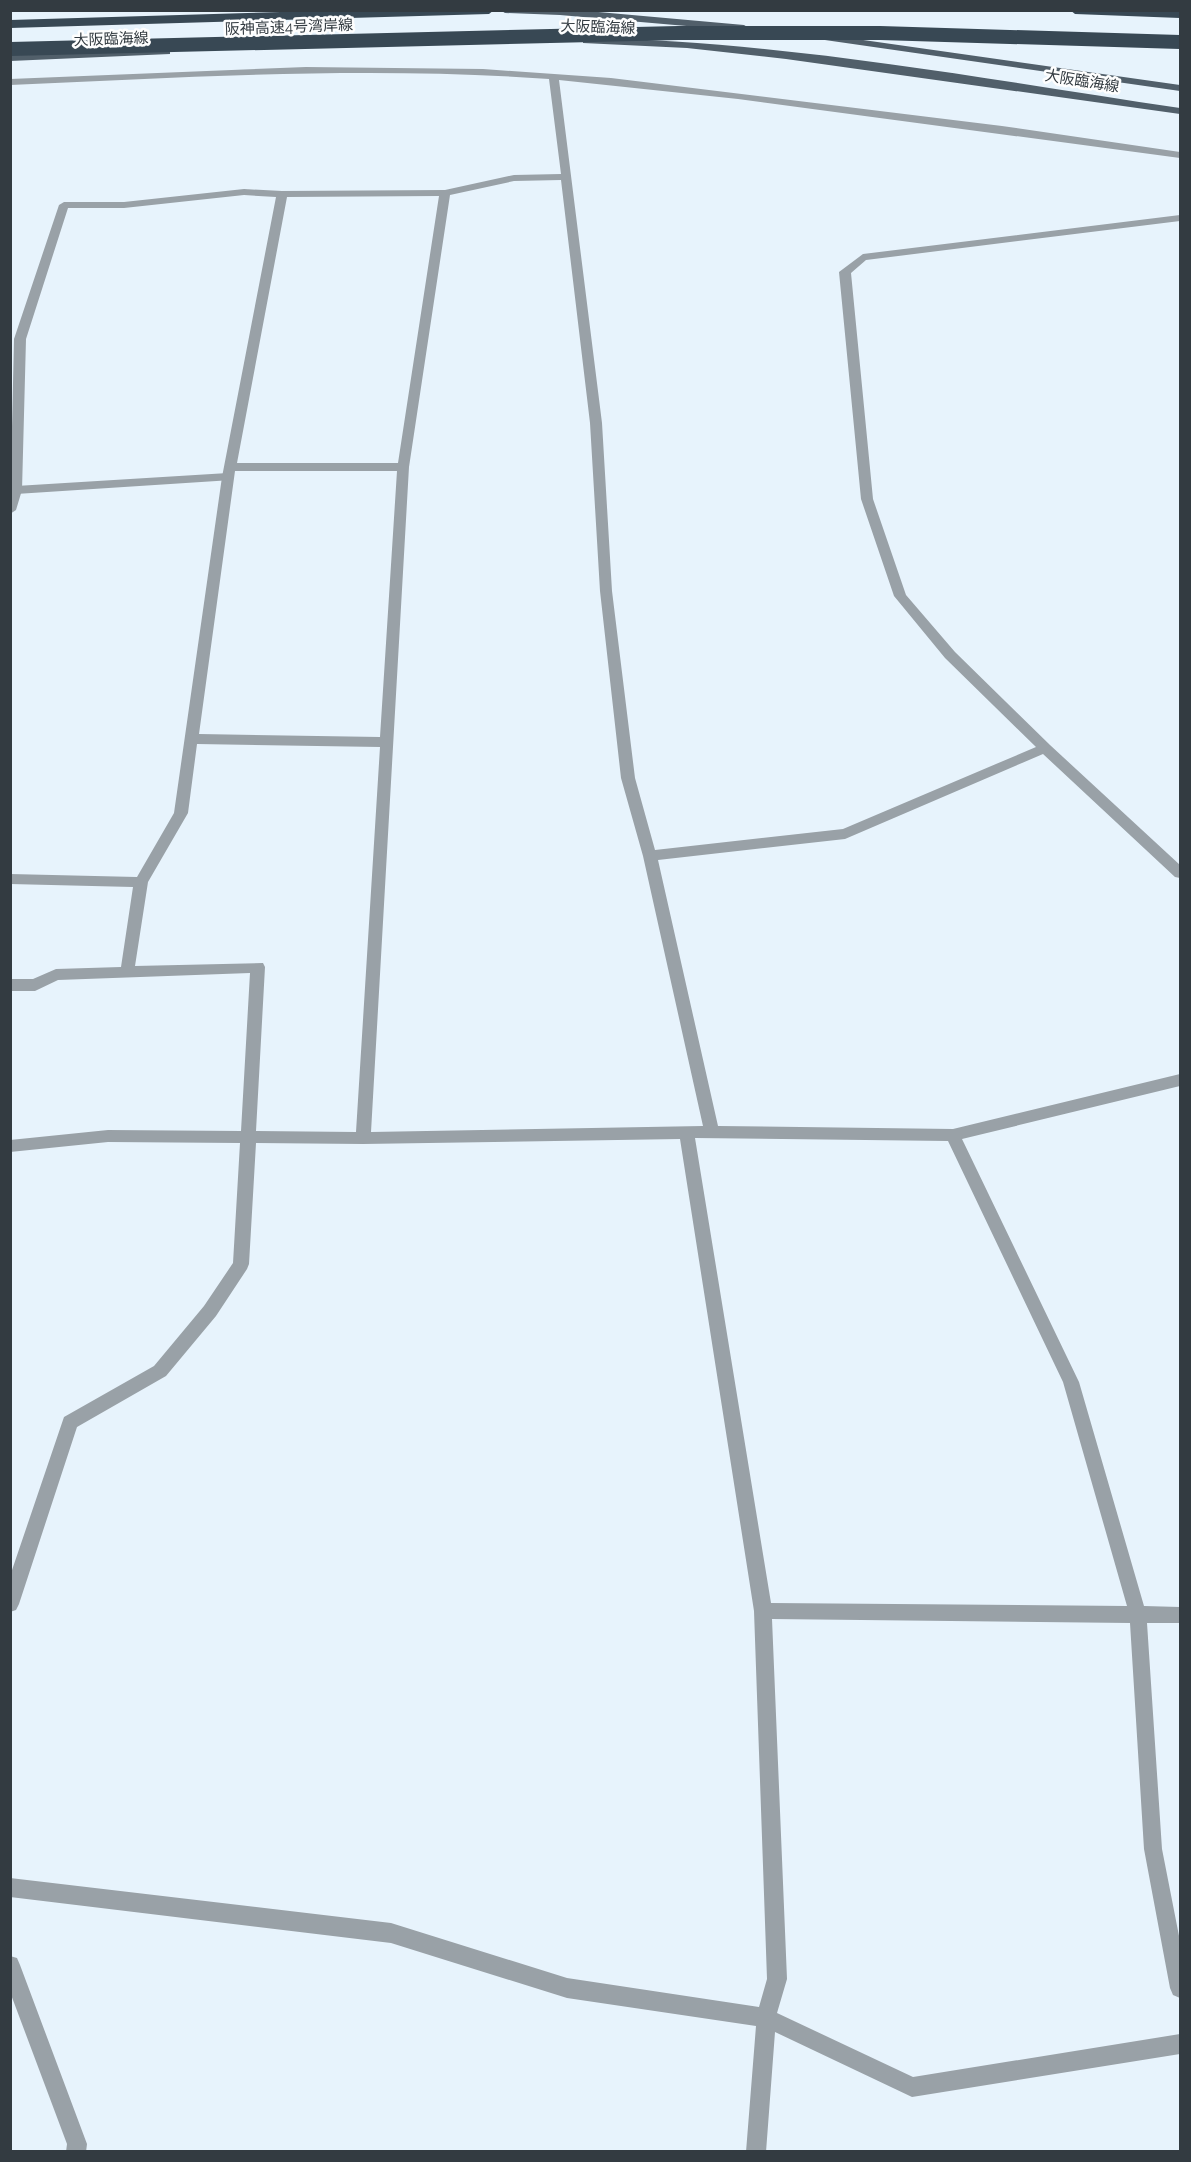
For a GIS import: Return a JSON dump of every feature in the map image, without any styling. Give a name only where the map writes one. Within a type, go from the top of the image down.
[{"type":"highway","name":"阪神高速4号湾岸線","points":[[10,24],[489,10]]},
{"type":"highway","points":[[1075,10],[1180,15]]},
{"type":"highway","name":"阪神高速4号湾岸線","points":[[10,49],[678,33],[880,33],[1180,42]]},
{"type":"highway","points":[[10,56],[184,46]]},
{"type":"main road","name":"大阪臨海線","points":[[505,10],[560,12],[758,30],[1180,88]]},
{"type":"main road","name":"大阪臨海線","points":[[10,56],[406,43],[592,41],[682,45],[776,54],[1180,111]]},
{"type":"street","points":[[560,12],[579,10]]},
{"type":"street","points":[[10,82],[413,69],[554,76],[806,104],[1084,140],[1180,155]]},
{"type":"street","points":[[554,76],[596,423],[606,591],[627,766],[650,856],[712,1132]]},
{"type":"street","points":[[10,510],[16,490],[20,339],[64,205],[124,205],[244,192],[282,195],[445,193],[514,178],[565,177]]},
{"type":"street","points":[[363,1138],[403,467],[445,193]]},
{"type":"street","points":[[127,972],[141,882],[181,813],[230,472],[282,195]]},
{"type":"street","points":[[1180,218],[863,256],[845,272],[867,499],[900,596],[950,655],[1045,748],[1180,873]]},
{"type":"street","points":[[16,490],[230,472],[403,467]]},
{"type":"street","points":[[193,739],[388,742]]},
{"type":"street","points":[[650,856],[845,834],[1045,748]]},
{"type":"street","points":[[10,879],[141,882]]},
{"type":"street","points":[[10,985],[35,985],[56,975],[258,967],[241,1264],[210,1311],[160,1371],[70,1422],[10,1604]]},
{"type":"street","points":[[10,1146],[108,1136],[363,1138],[712,1132],[953,1136],[1180,1080]]},
{"type":"street","points":[[687,1133],[763,1611],[777,1979],[766,2018],[756,2151]]},
{"type":"street","points":[[953,1136],[1071,1382],[1138,1615],[1153,1849],[1180,1989]]},
{"type":"street","points":[[763,1611],[1180,1615]]},
{"type":"street","points":[[10,1887],[391,1933],[567,1988],[766,2018],[912,2087],[1180,2044]]},
{"type":"street","points":[[10,1965],[77,2144],[76,2151]]}]
